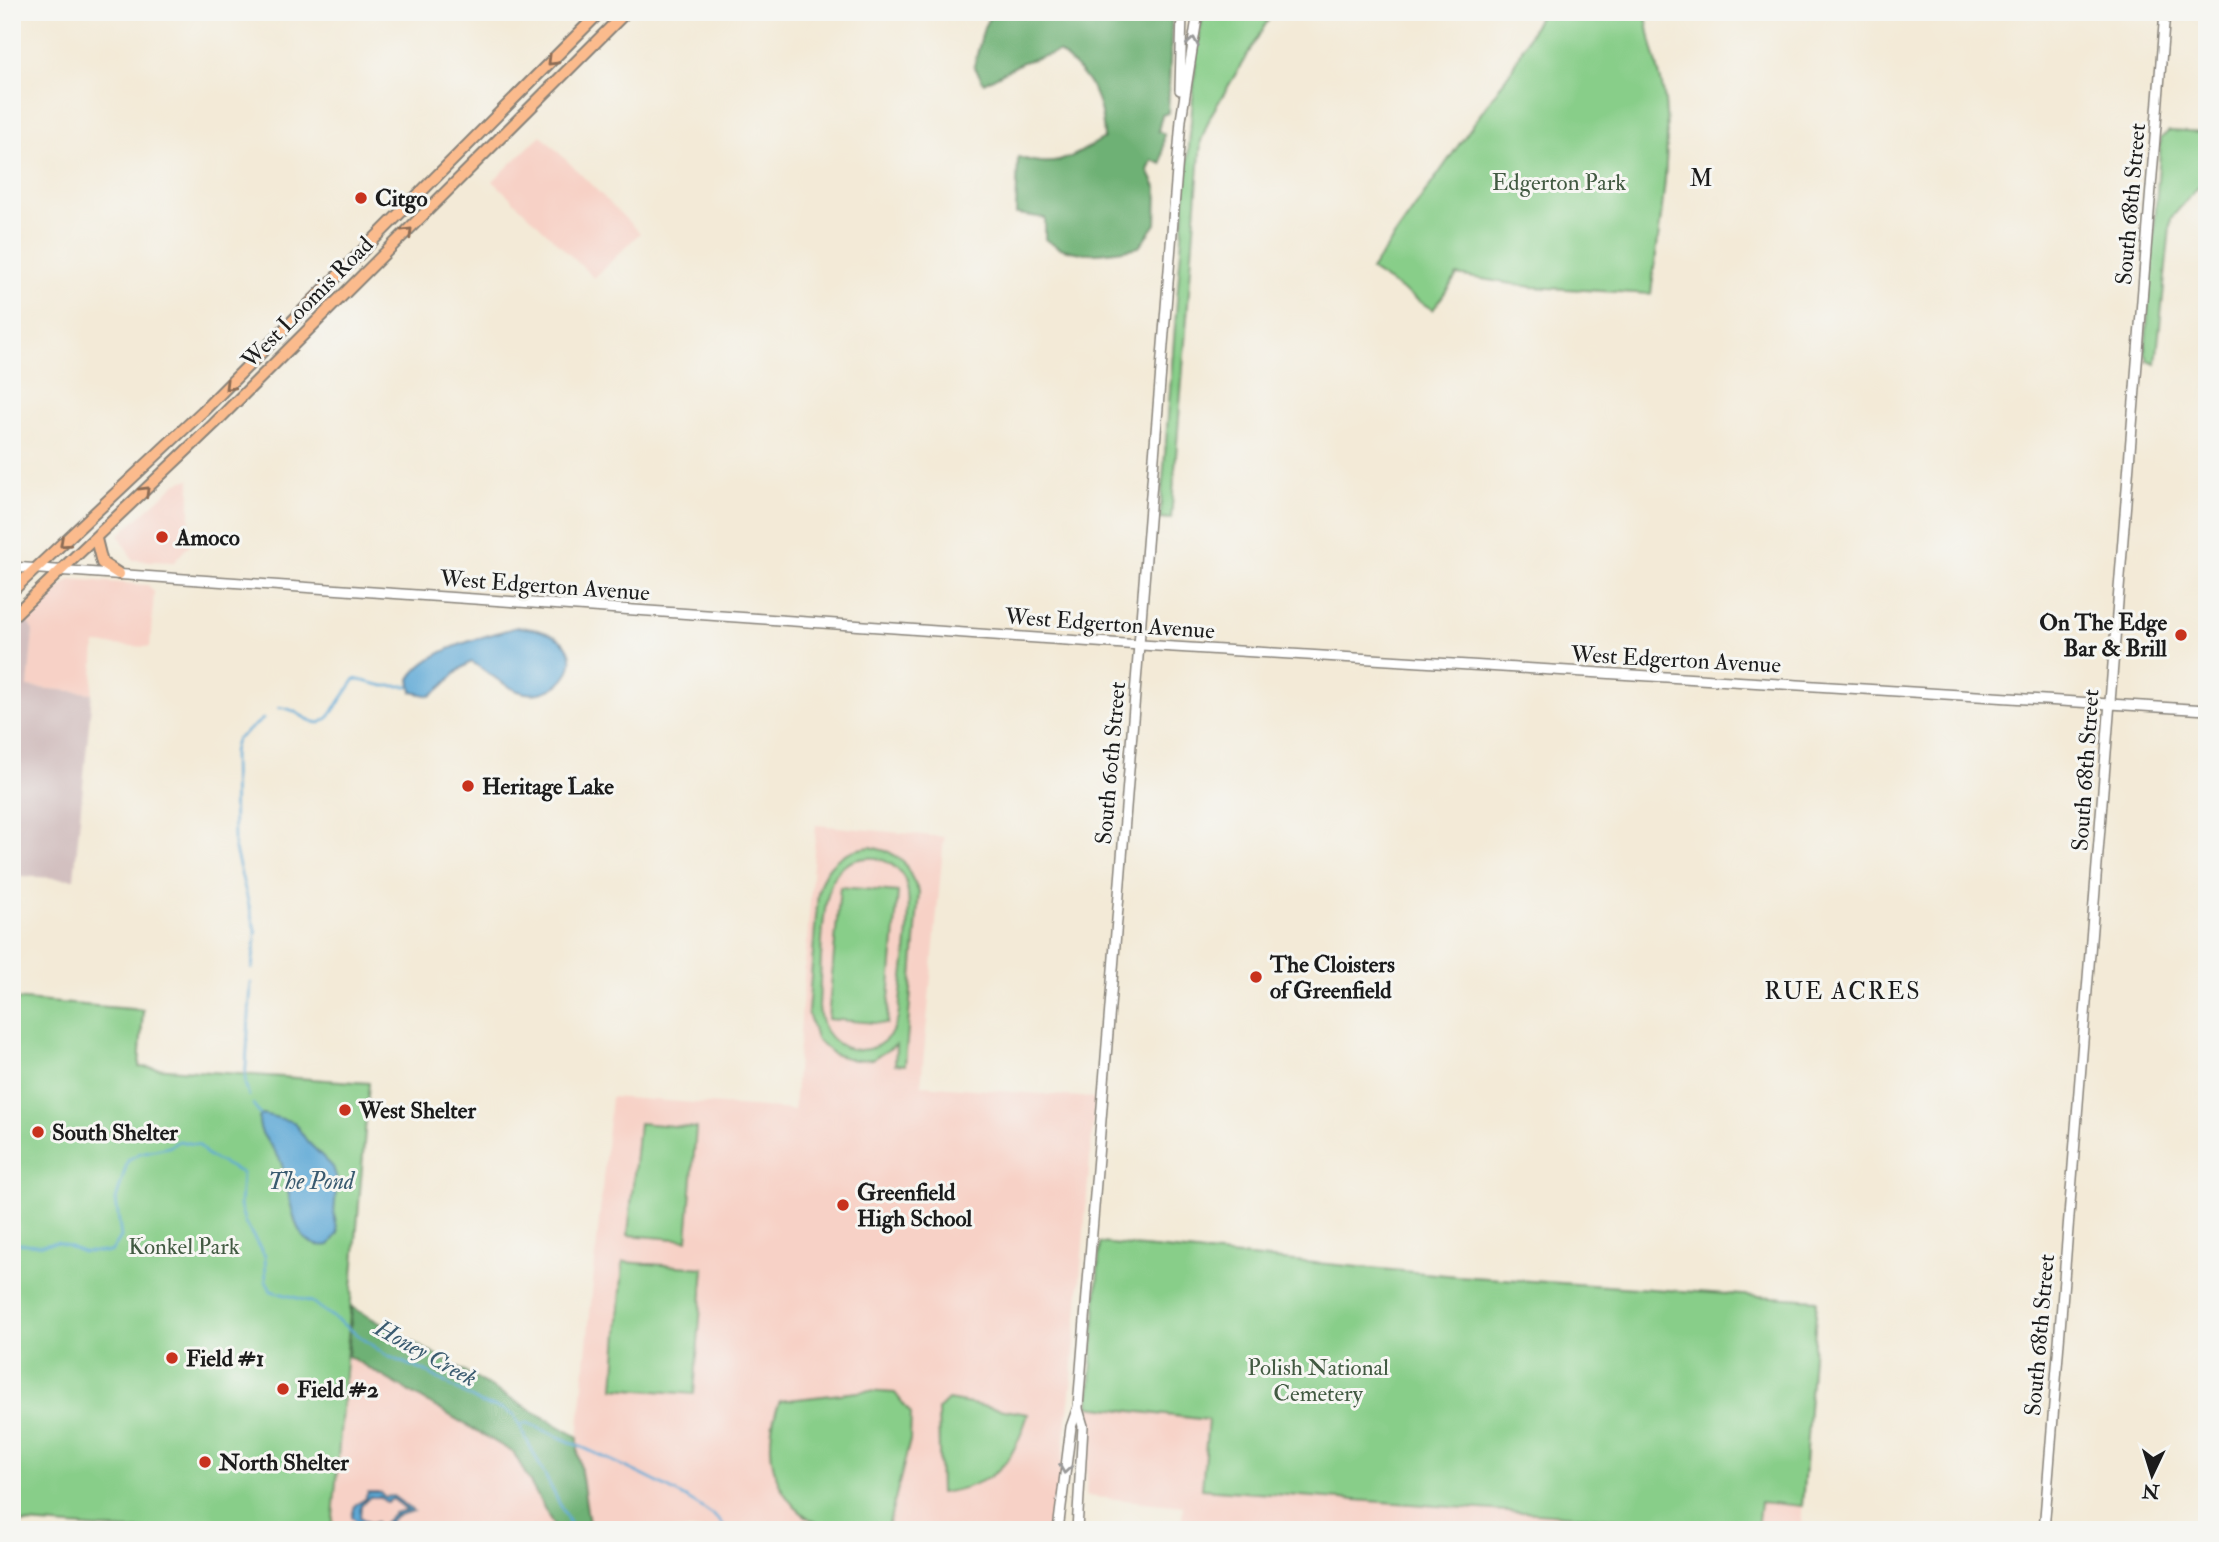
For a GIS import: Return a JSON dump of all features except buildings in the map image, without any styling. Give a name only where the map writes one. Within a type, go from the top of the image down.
[{"type":"main road","name":"West Loomis Road","points":[[12,591],[203,411],[600,12]]},
{"type":"main road","name":"West Loomis Road","points":[[12,617],[98,537],[429,211],[626,12]]},
{"type":"main road","points":[[416,198],[429,211]]},
{"type":"main road","points":[[88,520],[98,537],[102,563],[118,574]]},
{"type":"main road","points":[[12,1529],[20,1530]]},
{"type":"street","name":"South 60th Street","points":[[1059,1530],[1071,1427],[1078,1409],[1181,120],[1182,12]]},
{"type":"street","name":"South 60th Street","points":[[1181,120],[1198,12]]},
{"type":"street","name":"South 68th Street","points":[[2044,1530],[2165,12]]},
{"type":"street","name":"West Edgerton Avenue","points":[[12,567],[1139,645],[2207,710]]},
{"type":"street","name":"South 60th Street","points":[[1077,1530],[1083,1426],[1078,1409]]},
{"type":"shaded area","points":[[541,135],[640,233],[594,278],[493,181]]},
{"type":"shaded area","points":[[190,479],[190,544],[174,562],[133,560],[119,535],[177,483]]},
{"type":"shaded area","points":[[70,579],[148,585],[154,592],[150,647],[95,644],[92,693],[28,687],[33,631],[25,617]]},
{"type":"shaded area","points":[[25,617],[33,631],[28,687],[92,693],[74,879],[19,876],[12,948],[12,629]]},
{"type":"shaded area","name":"Greenfield High School","points":[[816,825],[944,837],[921,1085],[1095,1098],[1072,1377],[1054,1530],[590,1530],[578,1437],[611,1097],[794,1110]]},
{"type":"shaded area","points":[[348,1356],[514,1453],[556,1530],[333,1530]]},
{"type":"shaded area","points":[[1089,1406],[1208,1420],[1203,1489],[1560,1514],[1558,1530],[1181,1530],[1183,1506],[1086,1496]]},
{"type":"shaded area","points":[[1759,1502],[1802,1506],[1801,1530],[1757,1530]]},
{"type":"shaded area","points":[[1635,1520],[1723,1524],[1722,1530],[1634,1530]]},
{"type":"green space","points":[[992,12],[1172,12],[1168,113],[1162,115],[1158,131],[1164,134],[1162,164],[1152,160],[1148,171],[1157,189],[1156,224],[1139,247],[1103,253],[1066,250],[1045,239],[1045,218],[1016,214],[1018,157],[1043,162],[1063,160],[1104,138],[1103,124],[1093,89],[1059,52],[1023,62],[984,83],[974,66],[984,27]]},
{"type":"green space","points":[[1203,12],[1273,12],[1211,115],[1201,141],[1171,519],[1160,518],[1196,57]]},
{"type":"green space","name":"Edgerton Park","points":[[1541,12],[1646,12],[1663,90],[1667,125],[1663,198],[1651,294],[1532,287],[1457,275],[1433,310],[1371,270],[1512,69]]},
{"type":"green space","points":[[2169,131],[2204,133],[2202,166],[2207,175],[2207,188],[2201,184],[2171,218],[2156,364],[2148,361],[2145,352],[2161,138]]},
{"type":"green space","points":[[871,847],[889,852],[904,862],[919,892],[905,1065],[895,1064],[896,1045],[873,1059],[854,1060],[833,1054],[816,1039],[808,1012],[821,883],[824,874],[836,860],[861,848]],"holes":[[[880,859],[900,872],[908,891],[905,963],[894,1028],[885,1041],[872,1048],[858,1050],[844,1047],[832,1038],[823,1025],[819,1006],[824,921],[829,889],[837,872],[846,864],[857,860]]]},
{"type":"green space","points":[[840,887],[898,892],[887,1024],[828,1019]]},
{"type":"green space","name":"Konkel Park","points":[[12,999],[143,1010],[139,1067],[369,1083],[332,1530],[128,1530],[12,1522]]},
{"type":"green space","points":[[639,1123],[696,1128],[687,1240],[628,1235]]},
{"type":"green space","name":"Polish National Cemetery","points":[[1100,1243],[1457,1276],[1817,1300],[1802,1506],[1760,1502],[1757,1529],[1202,1489],[1208,1420],[1089,1406]]},
{"type":"green space","points":[[623,1262],[704,1268],[694,1394],[614,1388]]},
{"type":"green space","points":[[352,1307],[578,1437],[590,1530],[556,1530],[514,1453],[348,1356]]},
{"type":"green space","points":[[866,1391],[895,1393],[911,1414],[910,1440],[888,1527],[835,1529],[810,1519],[795,1507],[784,1492],[772,1457],[774,1419],[780,1401]]},
{"type":"green space","points":[[948,1400],[1028,1414],[1015,1447],[999,1470],[975,1484],[940,1493],[938,1410]]},
{"type":"water","points":[[517,627],[546,632],[563,642],[571,655],[570,668],[563,680],[551,689],[535,693],[518,691],[472,662],[430,696],[412,692],[410,679],[429,659],[474,639]]},
{"type":"water","name":"The Pond","points":[[263,1114],[294,1122],[307,1141],[333,1167],[337,1179],[334,1214],[338,1233],[329,1245],[315,1245],[305,1238],[298,1228],[280,1160],[259,1125],[259,1118]]},
{"type":"water","points":[[368,1492],[380,1492],[385,1497],[393,1496],[413,1511],[395,1516],[382,1530],[358,1530],[357,1521],[352,1517],[355,1505],[365,1499]],"holes":[[[370,1497],[380,1497],[386,1502],[393,1499],[407,1510],[394,1513],[380,1527],[376,1522],[371,1524],[360,1517],[361,1505]]]},
{"type":"waterway","points":[[279,708],[289,709],[320,723],[329,717],[355,679],[384,686],[409,686]]},
{"type":"waterway","points":[[252,969],[256,933],[234,846],[233,752],[236,740],[263,719]]},
{"type":"waterway","points":[[249,1096],[245,1083],[251,983]]},
{"type":"waterway","points":[[253,1104],[260,1115]]},
{"type":"waterway","name":"Honey Creek","points":[[12,1243],[40,1245],[57,1242],[83,1252],[111,1252],[121,1237],[116,1200],[128,1160],[140,1153],[169,1147],[179,1141],[199,1145],[208,1156],[242,1173],[240,1206],[245,1223],[265,1256],[266,1281],[271,1291],[312,1302],[387,1356],[427,1372],[480,1403],[514,1415],[573,1530]]},
{"type":"waterway","points":[[519,1425],[527,1423],[668,1488],[717,1518],[726,1530]]},
{"type":"place","name":"Citgo","points":[[361,198]]},
{"type":"place","name":"Amoco","points":[[162,537]]},
{"type":"place","name":"On The Edge Bar & Brill","points":[[2181,635]]},
{"type":"place","name":"Heritage Lake","points":[[468,786]]},
{"type":"place","name":"The Cloisters of Greenfield","points":[[1256,977]]},
{"type":"place","name":"West Shelter","points":[[345,1110]]},
{"type":"place","name":"South Shelter","points":[[38,1132]]},
{"type":"place","name":"Greenfield High School","points":[[843,1205]]},
{"type":"place","name":"Field #1","points":[[172,1358]]},
{"type":"place","name":"Field #2","points":[[283,1389]]},
{"type":"place","name":"North Shelter","points":[[205,1462]]},
{"type":"district","name":"M","points":[[1702,178]]},
{"type":"district","name":"RUE ACRES","points":[[1843,991]]}]
